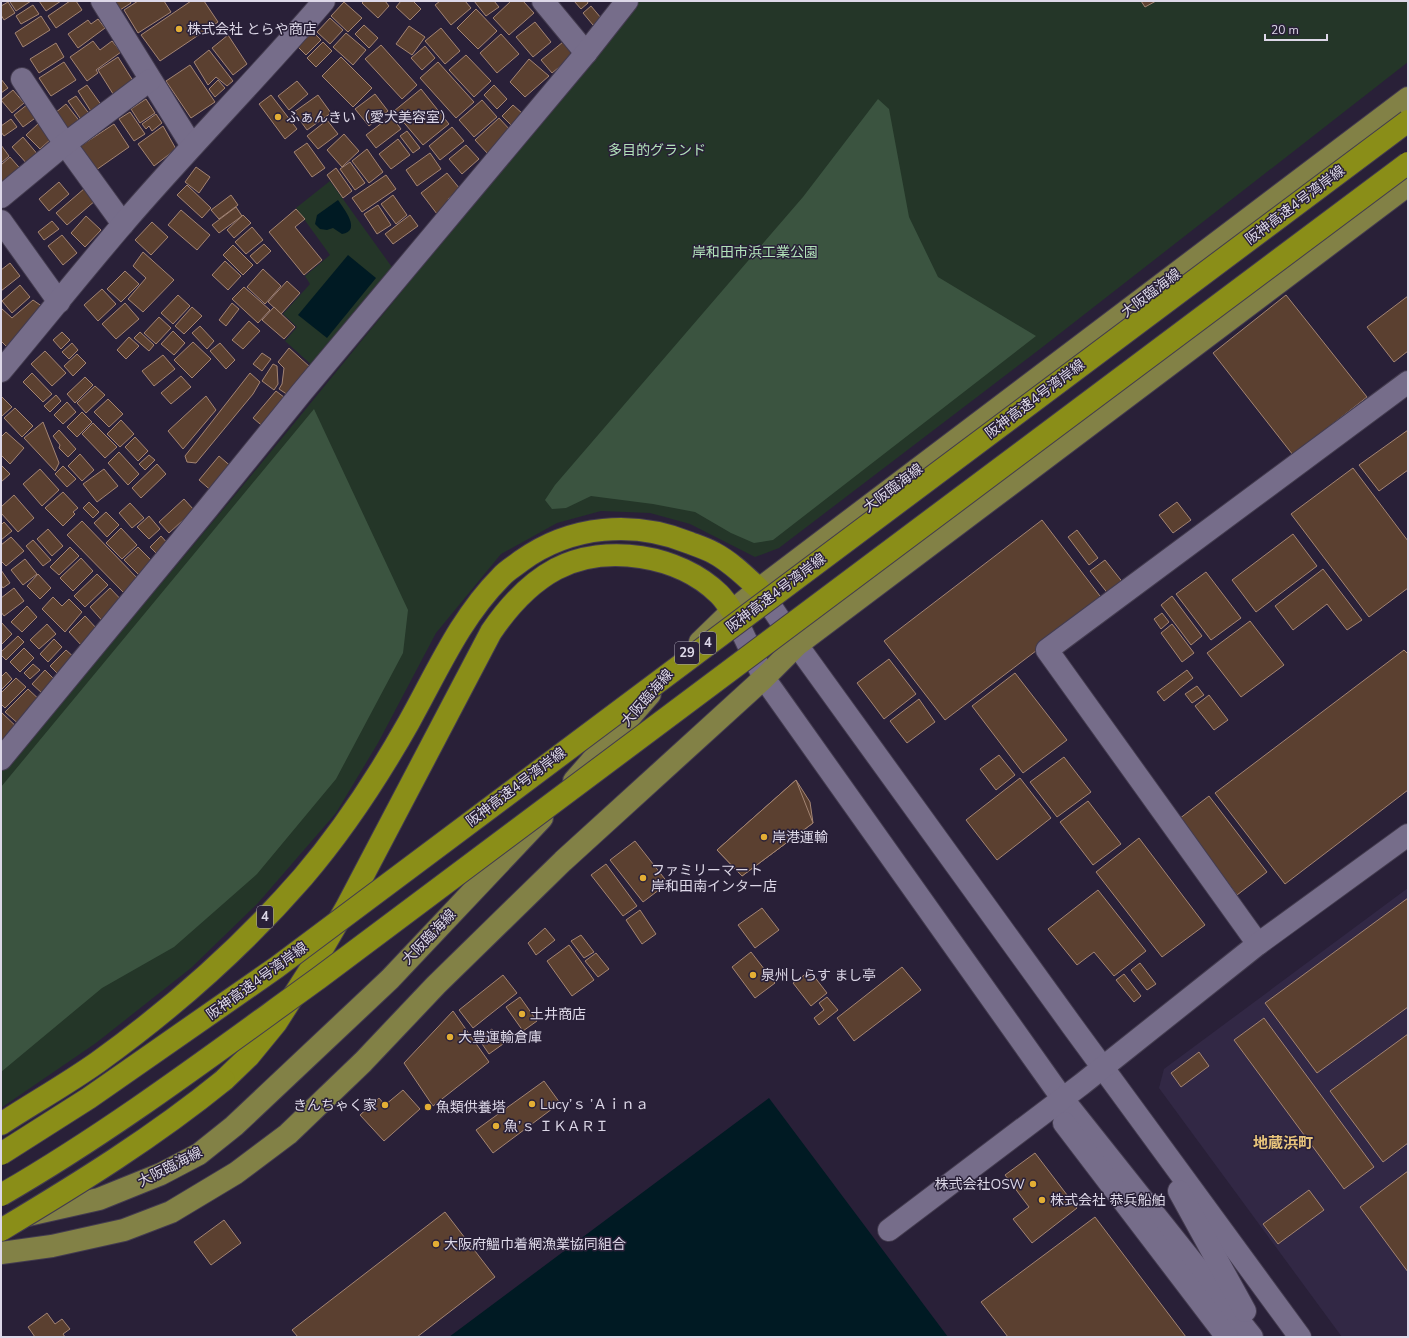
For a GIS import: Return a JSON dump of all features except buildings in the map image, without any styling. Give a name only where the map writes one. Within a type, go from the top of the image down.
[{"type":"highway","name":"阪神高速4号湾岸線","points":[[1,1154],[133,1068],[277,967],[1408,121]]},
{"type":"highway","points":[[1,1195],[105,1129],[195,1068],[319,978],[1408,163]]},
{"type":"highway","name":"4","points":[[1,1124],[96,1063],[146,1026],[225,958],[292,888],[337,835],[370,788],[453,641],[477,604],[502,574],[532,554],[566,537],[602,529],[641,530],[678,538],[714,553],[742,573],[759,589]]},
{"type":"highway","points":[[1,1230],[72,1188],[145,1140],[192,1106],[224,1080],[249,1056],[276,1023],[310,970],[346,908],[490,632],[507,608],[530,586],[556,569],[583,559],[612,555],[644,557],[673,566],[699,579],[719,594],[732,611]]},
{"type":"main road","name":"大阪臨海線","points":[[1,1220],[98,1199],[161,1174],[199,1154],[234,1126],[390,979],[535,826],[675,665],[732,611],[759,589],[1408,98]]},
{"type":"main road","points":[[1,1253],[52,1246],[116,1231],[171,1212],[236,1173],[288,1134],[363,1062],[436,985],[563,861],[764,678],[797,645],[1408,185]]},
{"type":"street","points":[[102,1],[192,146]]},
{"type":"street","points":[[1,371],[123,224],[192,146],[241,95],[324,1]]},
{"type":"street","points":[[543,1],[586,53]]},
{"type":"street","points":[[1,759],[302,392],[586,53],[627,1]]},
{"type":"street","points":[[22,79],[65,144],[123,224]]},
{"type":"street","points":[[1,197],[65,144],[150,80]]},
{"type":"street","points":[[1,221],[59,302]]},
{"type":"street","points":[[1258,944],[1047,650],[1408,382]]},
{"type":"street","points":[[759,589],[797,645],[1102,1067],[1300,1337]]},
{"type":"street","points":[[732,611],[764,678],[964,959],[1002,1034],[1252,1337]]},
{"type":"street","points":[[889,1230],[1057,1102],[1258,944],[1408,835]]},
{"type":"street","points":[[1057,1102],[1085,1152],[1227,1337]]},
{"type":"street","points":[[1137,1114],[1259,1337]]},
{"type":"shaded area","points":[[1408,888],[1408,1337],[1342,1337],[1159,1088],[1164,1069]]},
{"type":"green space","name":"岸和田市浜工業公園","points":[[635,1],[1408,1],[1408,62],[1040,349],[779,548],[755,557],[690,524],[650,513],[601,511],[557,523],[501,554],[436,633],[378,743],[336,813],[258,903],[191,968],[96,1043],[1,1108],[1,772],[163,582],[322,390]]},
{"type":"green space","points":[[878,99],[889,109],[909,217],[938,277],[1036,336],[773,540],[754,543],[731,533],[695,512],[653,504],[591,496],[566,508],[552,509],[545,500],[555,485],[803,197]]},
{"type":"green space","points":[[330,181],[394,270],[314,367],[285,341],[297,327],[283,314],[310,284],[305,276],[330,255],[296,208]]},
{"type":"green space","points":[[314,409],[408,610],[403,653],[336,779],[257,874],[174,947],[102,988],[1,1072],[1,787]]},
{"type":"water","points":[[338,200],[350,219],[351,224],[351,229],[342,234],[333,228],[327,230],[320,229],[315,224],[317,215]]},
{"type":"water","points":[[348,255],[376,278],[327,338],[298,315]]},
{"type":"water","points":[[769,1098],[948,1337],[449,1337]]},
{"type":"place","name":"株式会社 とらや商店","points":[[179,29]]},
{"type":"place","name":"ふぁんきい（愛犬美容室）","points":[[278,117]]},
{"type":"place","name":"岸港運輸","points":[[764,837]]},
{"type":"place","name":"ファミリーマート 岸和田南インター店","points":[[643,878]]},
{"type":"place","name":"泉州しらす まし亭","points":[[753,975]]},
{"type":"place","name":"土井商店","points":[[522,1014]]},
{"type":"place","name":"大豊運輸倉庫","points":[[450,1037]]},
{"type":"place","name":"Lucy’ｓ ’Ａｉｎａ","points":[[532,1104]]},
{"type":"place","name":"きんちゃく家","points":[[385,1105]]},
{"type":"place","name":"魚類供養塔","points":[[428,1107]]},
{"type":"place","name":"魚’ｓ ＩＫＡＲＩ","points":[[496,1126]]},
{"type":"place","name":"株式会社OSW","points":[[1033,1184]]},
{"type":"place","name":"株式会社 恭兵船舶","points":[[1042,1200]]},
{"type":"place","name":"大阪府鰮巾着網漁業協同組合","points":[[436,1244]]},
{"type":"district","name":"地蔵浜町","points":[[1283,1143]]},
{"type":"park label","name":"多目的グランド","points":[[657,150]]}]
